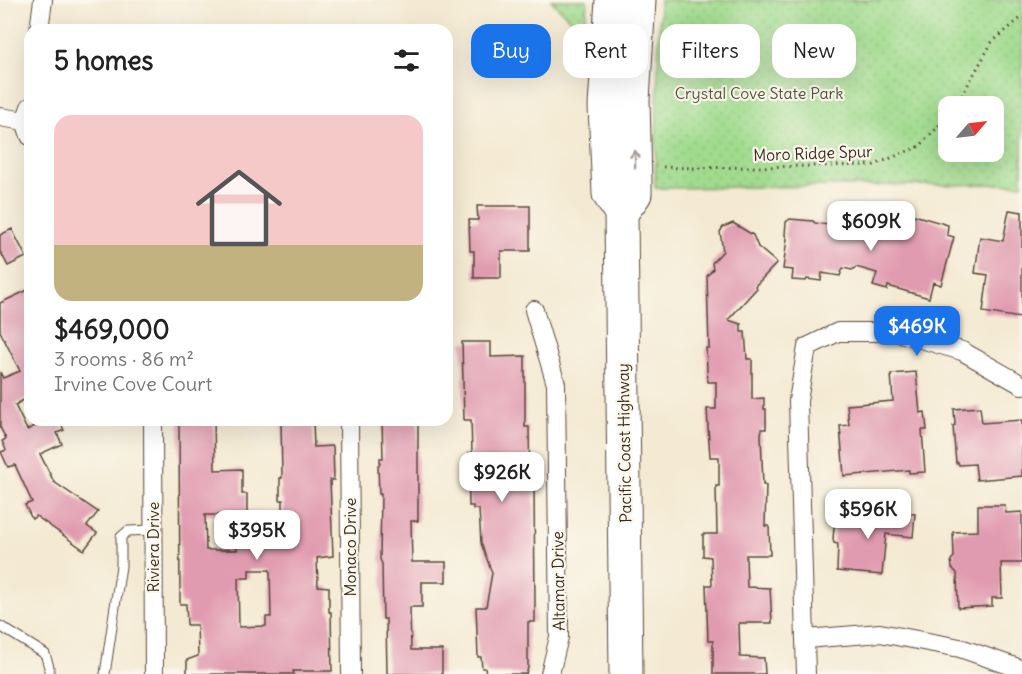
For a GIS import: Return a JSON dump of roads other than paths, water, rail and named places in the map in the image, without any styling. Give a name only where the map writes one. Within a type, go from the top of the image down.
[{"type":"highway","name":"Pacific Coast Highway","points":[[612,0],[605,106],[609,194],[621,213],[626,674]]},
{"type":"highway","name":"Pacific Coast Highway","points":[[621,213],[634,194],[635,183],[633,100],[639,0]]},
{"type":"street","points":[[40,24],[43,0]]},
{"type":"street","points":[[0,117],[24,120]]},
{"type":"street","name":"Altamar Drive","points":[[534,310],[556,384],[559,637],[550,674]]},
{"type":"street","points":[[806,674],[798,401],[807,347],[837,332],[897,332],[962,351],[1022,385]]},
{"type":"street","name":"Riviera Drive","points":[[153,426],[154,674]]},
{"type":"street","name":"Monaco Drive","points":[[350,426],[351,674]]},
{"type":"street","points":[[806,639],[880,633],[960,648],[1015,667],[1022,674]]},
{"type":"lane","points":[[105,674],[121,566],[121,537],[128,531],[153,530]]},
{"type":"lane","points":[[0,626],[45,654],[49,674]]},
{"type":"park label","name":"Crystal Cove State Park","points":[[759,93]]}]
